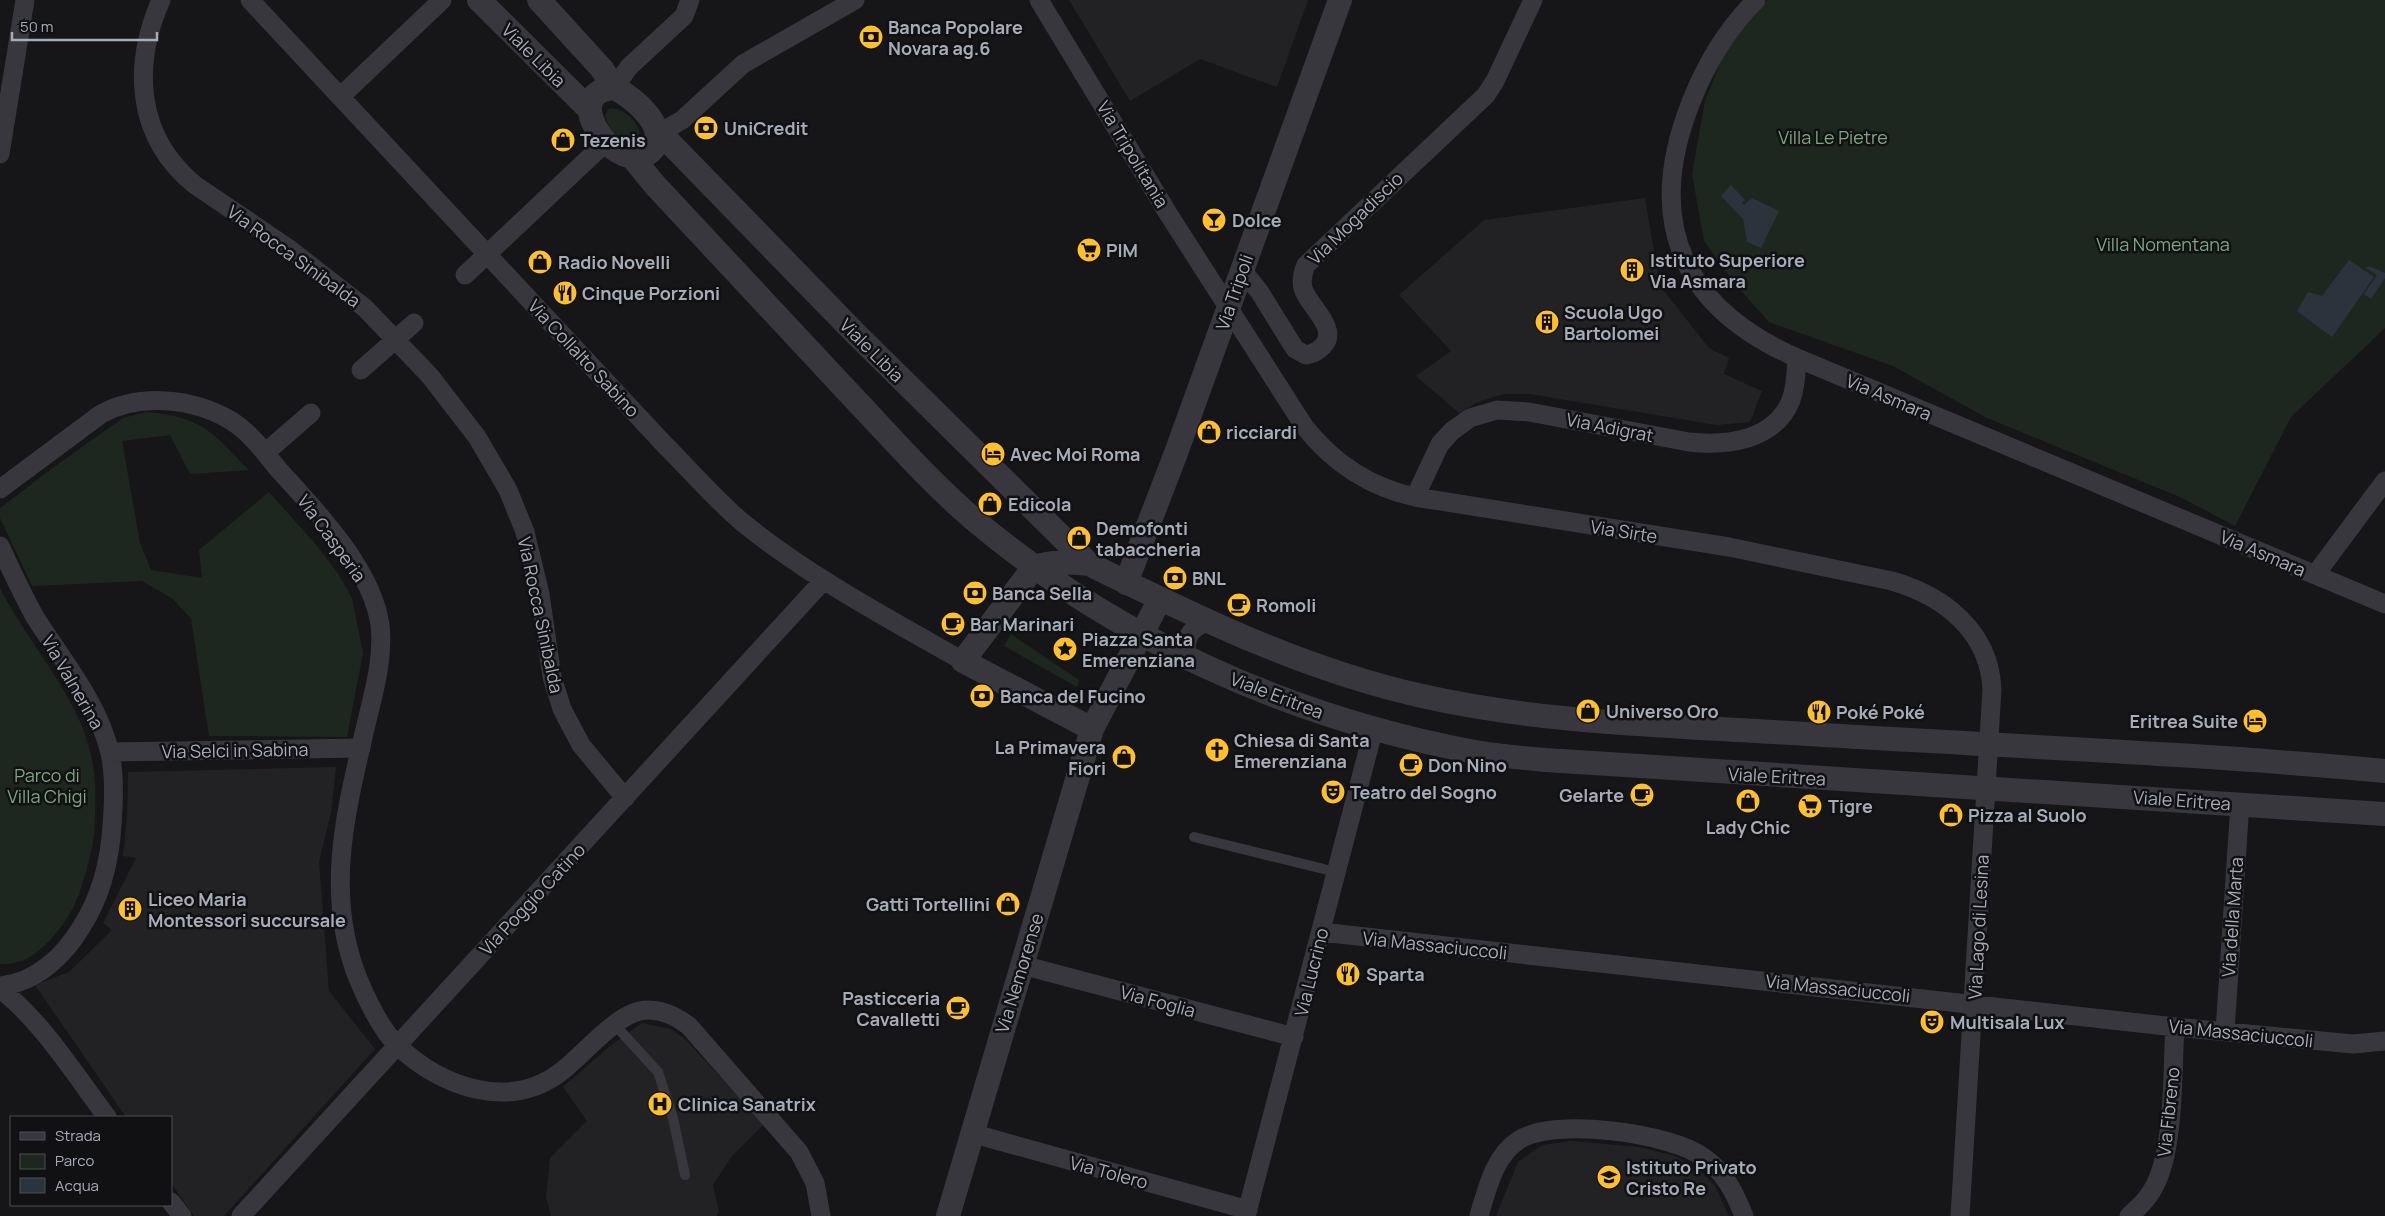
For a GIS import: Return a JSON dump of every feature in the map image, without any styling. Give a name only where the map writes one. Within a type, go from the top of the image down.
[{"type":"street","points":[[0,154],[25,0]]},
{"type":"street","name":"Via Rocca Sinibalda","points":[[161,0],[148,39],[142,82],[152,127],[168,158],[195,185],[288,248],[340,287],[396,340],[430,376],[468,425],[486,451],[508,490],[520,517],[535,567],[549,661],[559,701],[581,745],[626,798]]},
{"type":"street","name":"Via Collalto Sabino","points":[[250,0],[724,505],[754,530],[823,581],[963,661]]},
{"type":"street","points":[[340,97],[442,0]]},
{"type":"street","name":"Viale Libia","points":[[479,0],[589,109]]},
{"type":"street","points":[[539,0],[602,69],[614,88],[628,96],[655,125],[658,134],[654,147],[648,153],[632,157],[621,154],[606,142],[594,126],[589,109],[596,95],[605,89],[614,88],[629,67],[684,16],[690,0]]},
{"type":"street","points":[[658,134],[682,120],[743,64],[855,0]]},
{"type":"street","name":"Via Tripolitania","points":[[1039,0],[1228,308]]},
{"type":"street","name":"Via Tripoli","points":[[1126,583],[1340,0]]},
{"type":"street","name":"Via Mogadiscio","points":[[1242,270],[1258,291],[1295,349],[1306,355],[1321,348],[1327,339],[1326,327],[1302,287],[1306,265],[1486,95],[1496,81],[1533,0]]},
{"type":"street","name":"Via Asmara","points":[[1756,0],[1740,17],[1720,45],[1703,75],[1689,108],[1678,143],[1673,172],[1672,220],[1677,241],[1687,266],[1713,302],[1752,335],[1797,358],[2385,604]]},
{"type":"street","name":"Viale Libia","points":[[658,134],[670,143],[887,366],[1089,564]]},
{"type":"street","points":[[465,275],[606,142]]},
{"type":"street","points":[[632,157],[654,184],[914,462],[973,518],[1034,567],[1069,592],[1142,635]]},
{"type":"street","name":"Via Sirte","points":[[1228,308],[1304,426],[1319,446],[1350,471],[1368,482],[1396,493],[1415,497],[1728,547],[1846,570],[1916,589],[1939,601],[1957,614],[1976,636],[1991,673],[1992,688],[1985,788]]},
{"type":"street","points":[[361,370],[414,323]]},
{"type":"street","name":"Via Adigrat","points":[[1415,497],[1434,455],[1452,430],[1470,418],[1497,410],[1529,412],[1689,442],[1712,444],[1737,442],[1774,424],[1786,410],[1793,394],[1797,358]]},
{"type":"street","name":"Via Casperia","points":[[0,489],[101,414],[116,406],[134,401],[152,400],[177,403],[216,413],[233,422],[265,453],[332,532],[356,565],[375,605],[380,629],[380,653],[373,698],[342,841],[340,908],[345,939],[358,978],[380,1020],[396,1045]]},
{"type":"street","points":[[265,453],[311,413]]},
{"type":"street","points":[[2315,575],[2385,481]]},
{"type":"street","name":"Via Valnerina","points":[[0,546],[32,611],[85,694],[110,752],[114,806],[109,854],[99,890],[87,918],[70,945],[46,966],[22,981],[0,987]]},
{"type":"street","points":[[1160,599],[1092,729],[963,661],[1034,567],[1060,562],[1089,564],[1208,622],[1312,666],[1421,696],[1468,706],[1551,717],[1656,726],[2245,760],[2385,771]]},
{"type":"street","name":"Via Poggio Catino","points":[[241,1216],[823,581]]},
{"type":"street","points":[[1186,657],[1188,634],[1194,627],[1208,622]]},
{"type":"street","name":"Viale Eritrea","points":[[1142,635],[1186,657],[1293,702],[1374,728],[1477,752],[1546,760],[2385,814]]},
{"type":"street","name":"Via Lucrino","points":[[1247,1213],[1374,728]]},
{"type":"street","name":"Via Nemorense","points":[[948,1216],[1092,729]]},
{"type":"street","name":"Via Selci in Sabina","points":[[110,752],[361,748]]},
{"type":"street","name":"Via Lago di Lesina","points":[[1960,1216],[1974,1003],[1985,788]]},
{"type":"street","name":"Via della Marta","points":[[2225,1031],[2240,804]]},
{"type":"street","name":"Via Massaciuccoli","points":[[1321,932],[1974,1003],[2175,1027],[2353,1044],[2385,1041]]},
{"type":"street","name":"Via Foglia","points":[[1022,965],[1294,1037]]},
{"type":"street","points":[[0,987],[16,1001],[30,1018],[106,1116]]},
{"type":"street","points":[[396,1045],[427,1068],[452,1082],[478,1090],[512,1091],[531,1087],[552,1078],[615,1025],[634,1012],[651,1010],[669,1014],[688,1026],[800,1152],[808,1165],[815,1183],[821,1216]]},
{"type":"street","name":"Via Fibreno","points":[[2129,1216],[2151,1192],[2163,1163],[2169,1125],[2175,1027]]},
{"type":"street","points":[[1479,1216],[1494,1169],[1512,1145],[1534,1133],[1571,1129],[1642,1135],[1689,1148],[1705,1158],[1719,1171],[1732,1190],[1744,1216]]},
{"type":"street","name":"Via Tolero","points":[[972,1133],[1247,1213]]},
{"type":"street","points":[[172,1203],[182,1216]]},
{"type":"lane","points":[[1194,837],[1336,872]]},
{"type":"lane","points":[[615,1025],[658,1072],[673,1118],[685,1175]]},
{"type":"shaded area","points":[[1069,0],[1308,0],[1277,87],[1200,59],[1130,101]]},
{"type":"shaded area","points":[[1645,198],[1660,286],[1709,348],[1729,358],[1724,374],[1762,391],[1750,422],[1717,425],[1530,394],[1503,394],[1476,403],[1459,413],[1416,376],[1451,351],[1399,295],[1484,220]]},
{"type":"shaded area","points":[[336,767],[331,813],[319,862],[329,991],[375,1049],[224,1216],[194,1216],[172,1184],[172,1116],[125,1116],[35,985],[69,972],[112,930],[103,923],[136,858],[123,856],[127,818],[128,772]]},
{"type":"shaded area","name":"Clinica Sanatrix","points":[[642,1023],[671,1029],[686,1040],[764,1124],[732,1156],[713,1185],[719,1211],[717,1216],[551,1216],[546,1197],[550,1158],[587,1121],[563,1087],[610,1046]]},
{"type":"shaded area","name":"Istituto Privato Cristo Re","points":[[1571,1141],[1639,1147],[1675,1156],[1697,1168],[1715,1186],[1729,1216],[1496,1216],[1518,1162],[1542,1145]]},
{"type":"green space","name":"Villa Nomentana","points":[[1768,0],[2385,0],[2385,328],[2291,417],[2235,526],[2180,497],[1987,418],[1893,366],[1769,322],[1736,285],[1704,241],[1692,174],[1705,101],[1733,31]]},
{"type":"green space","points":[[612,108],[628,115],[636,124],[640,135],[639,141],[635,144],[620,138],[610,126],[605,116],[608,109]]},
{"type":"green space","points":[[146,412],[181,418],[205,429],[215,436],[249,470],[190,474],[170,435],[122,441],[140,543],[151,570],[202,578],[199,550],[269,492],[318,547],[339,575],[352,598],[363,653],[347,737],[209,736],[191,619],[173,599],[142,581],[32,586],[0,518],[0,508],[123,418]]},
{"type":"green space","name":"Parco di Villa Chigi","points":[[0,588],[74,709],[90,751],[94,773],[95,796],[91,850],[80,891],[69,915],[51,939],[37,952],[10,964],[0,964]]},
{"type":"green space","points":[[1011,634],[1079,680],[1077,687],[1004,646]]},
{"type":"water","points":[[1731,185],[1745,200],[1742,202],[1744,205],[1752,198],[1779,211],[1761,248],[1747,242],[1743,219],[1721,196]]},
{"type":"water","points":[[2349,260],[2374,277],[2332,337],[2297,311],[2308,292],[2322,296]]},
{"type":"water","points":[[2369,266],[2385,273],[2385,278],[2371,299],[2364,294],[2377,275],[2366,268]]},
{"type":"place","name":"Banca Popolare Novara ag.6","points":[[871,37]]},
{"type":"place","name":"UniCredit","points":[[706,128]]},
{"type":"place","name":"Tezenis","points":[[563,140]]},
{"type":"place","name":"Dolce","points":[[1214,220]]},
{"type":"place","name":"PIM","points":[[1089,250]]},
{"type":"place","name":"Radio Novelli","points":[[540,262]]},
{"type":"place","name":"Istituto Superiore Via Asmara","points":[[1632,270]]},
{"type":"place","name":"Cinque Porzioni","points":[[565,293]]},
{"type":"place","name":"Scuola Ugo Bartolomei","points":[[1547,322]]},
{"type":"place","name":"ricciardi","points":[[1209,432]]},
{"type":"place","name":"Avec Moi Roma","points":[[993,454]]},
{"type":"place","name":"Edicola","points":[[990,504]]},
{"type":"place","name":"Demofonti tabaccheria","points":[[1079,538]]},
{"type":"place","name":"BNL","points":[[1175,578]]},
{"type":"place","name":"Banca Sella","points":[[975,593]]},
{"type":"place","name":"Romoli","points":[[1239,605]]},
{"type":"place","name":"Bar Marinari","points":[[953,624]]},
{"type":"place","name":"Piazza Santa Emerenziana","points":[[1065,649]]},
{"type":"place","name":"Banca del Fucino","points":[[982,696]]},
{"type":"place","name":"Universo Oro","points":[[1588,711]]},
{"type":"place","name":"Poké Poké","points":[[1819,712]]},
{"type":"place","name":"Eritrea Suite","points":[[2255,721]]},
{"type":"place","name":"Chiesa di Santa Emerenziana","points":[[1217,750]]},
{"type":"place","name":"La Primavera Fiori","points":[[1124,757]]},
{"type":"place","name":"Don Nino","points":[[1411,765]]},
{"type":"place","name":"Teatro del Sogno","points":[[1333,792]]},
{"type":"place","name":"Gelarte","points":[[1642,795]]},
{"type":"place","name":"Lady Chic","points":[[1748,801]]},
{"type":"place","name":"Tigre","points":[[1810,806]]},
{"type":"place","name":"Pizza al Suolo","points":[[1951,815]]},
{"type":"place","name":"Gatti Tortellini","points":[[1008,904]]},
{"type":"place","name":"Liceo Maria Montessori succursale","points":[[130,909]]},
{"type":"place","name":"Sparta","points":[[1348,974]]},
{"type":"place","name":"Pasticceria Cavalletti","points":[[958,1008]]},
{"type":"place","name":"Multisala Lux","points":[[1932,1022]]},
{"type":"place","name":"Clinica Sanatrix","points":[[660,1104]]},
{"type":"place","name":"Istituto Privato Cristo Re","points":[[1609,1177]]},
{"type":"park label","name":"Villa Le Pietre","points":[[1833,137]]}]
